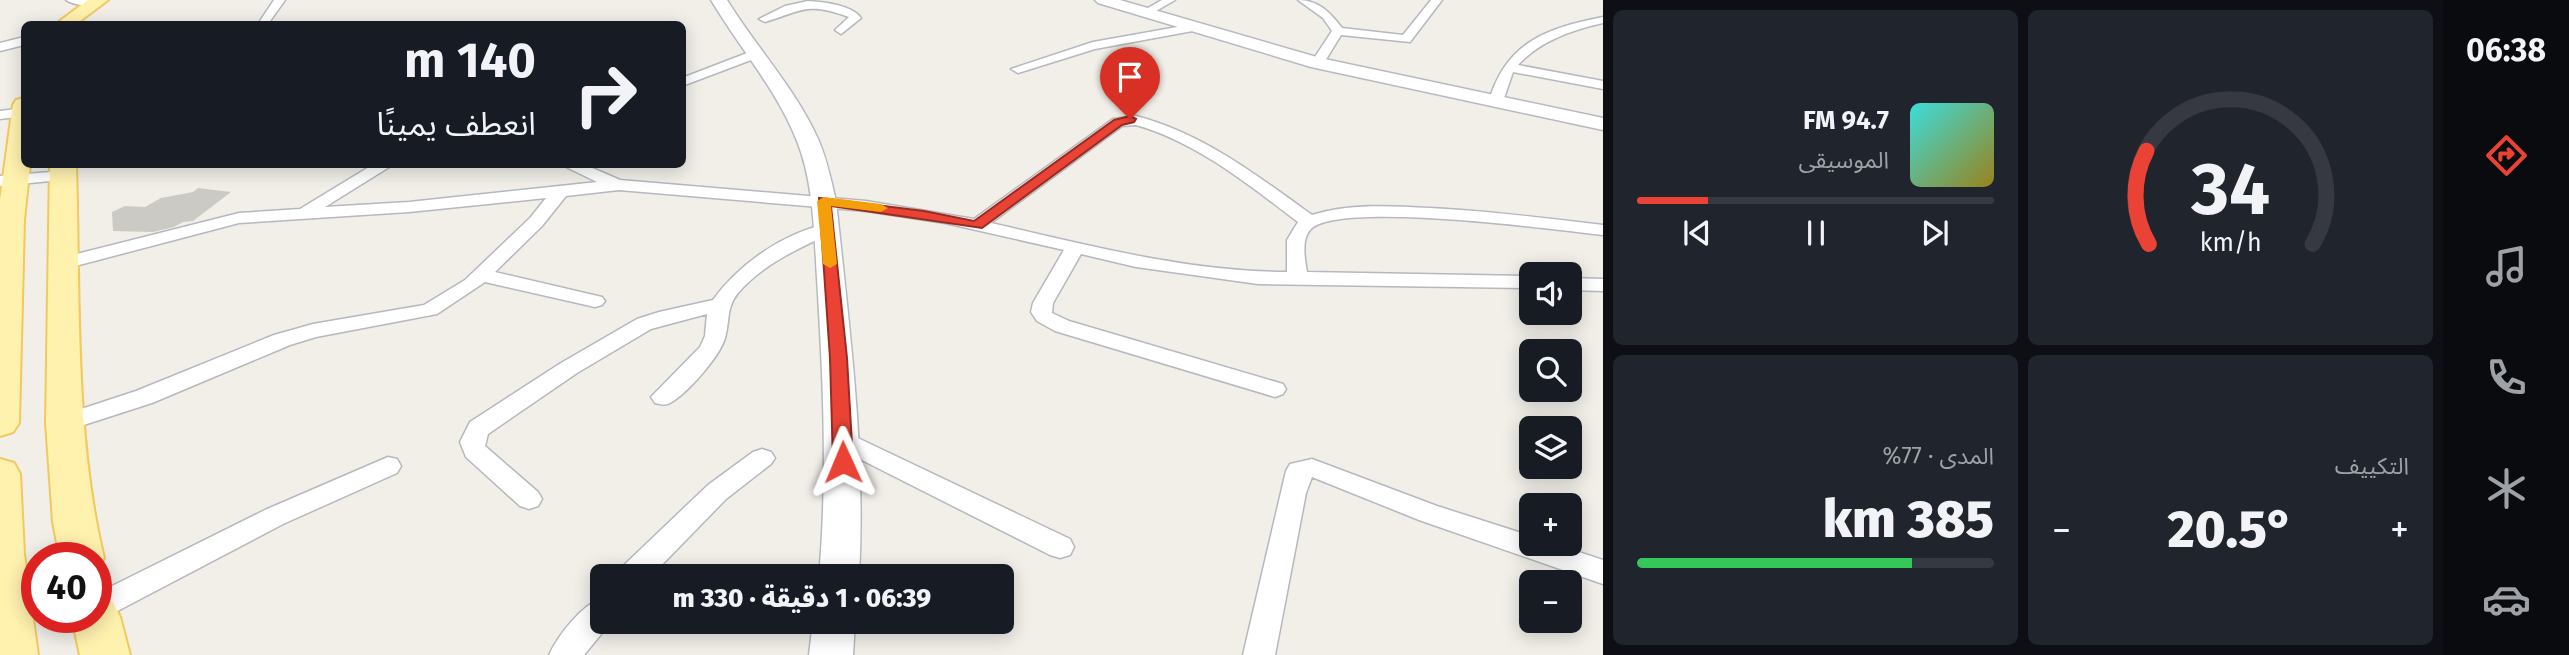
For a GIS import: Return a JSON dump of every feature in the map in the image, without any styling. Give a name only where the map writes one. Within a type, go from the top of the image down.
[{"type":"main road","points":[[69,21],[97,1]]},
{"type":"main road","points":[[98,21],[119,5]]},
{"type":"main road","points":[[0,424],[5,219],[14,120]]},
{"type":"main road","points":[[63,168],[65,423],[74,522],[78,542]]},
{"type":"main road","points":[[0,474],[2,554],[13,655]]},
{"type":"main road","points":[[100,633],[105,655]]},
{"type":"street","points":[[71,0],[97,1]]},
{"type":"street","points":[[264,21],[280,0]]},
{"type":"street","points":[[719,0],[806,135],[818,171],[835,313],[843,440],[839,564]]},
{"type":"street","points":[[839,10],[856,0]]},
{"type":"street","points":[[1103,0],[1317,62],[1603,124]]},
{"type":"street","points":[[1144,13],[1170,0]]},
{"type":"street","points":[[1303,0],[1327,16],[1338,31],[1406,38],[1437,0]]},
{"type":"street","points":[[765,19],[801,3],[855,16],[841,30]]},
{"type":"street","points":[[1496,101],[1509,67],[1530,49],[1572,28],[1603,20]]},
{"type":"street","points":[[1018,69],[1093,46],[1194,28]]},
{"type":"street","points":[[1572,28],[1603,34]]},
{"type":"street","points":[[1317,62],[1338,31]]},
{"type":"street","points":[[0,47],[21,42]]},
{"type":"street","points":[[686,81],[755,54]]},
{"type":"street","points":[[1509,67],[1603,85]]},
{"type":"street","points":[[977,225],[1118,122],[1130,119],[1155,127],[1220,158],[1309,221]]},
{"type":"street","points":[[9,175],[63,168]]},
{"type":"street","points":[[304,213],[379,168]]},
{"type":"street","points":[[577,168],[619,186]]},
{"type":"street","points":[[64,263],[145,244],[223,220],[619,186],[825,215],[913,213],[1075,248],[1206,272],[1298,279],[1392,278],[1519,282]]},
{"type":"street","points":[[65,423],[144,397],[282,340],[313,331],[430,310],[472,284],[536,222],[559,193]]},
{"type":"street","points":[[1298,279],[1294,248],[1296,237],[1309,221],[1331,213],[1386,212],[1501,219],[1603,230]]},
{"type":"street","points":[[663,397],[709,350],[715,338],[720,305],[750,270],[825,215]]},
{"type":"street","points":[[1075,248],[1043,303],[1041,312],[1045,317],[1062,326],[1275,389]]},
{"type":"street","points":[[481,275],[595,302]]},
{"type":"street","points":[[1582,284],[1603,285]]},
{"type":"street","points":[[529,499],[475,452],[471,444],[472,436],[479,428],[569,368],[644,324],[666,316],[720,305]]},
{"type":"street","points":[[843,440],[1060,547]]},
{"type":"street","points":[[644,564],[717,492],[762,458]]},
{"type":"street","points":[[112,600],[274,517],[387,466]]},
{"type":"street","points":[[1259,655],[1297,476],[1303,469],[1321,470],[1438,517],[1603,572]]},
{"type":"street","points":[[565,655],[590,625]]},
{"type":"street","points":[[831,655],[833,634]]},
{"type":"building","points":[[198,188],[231,192],[193,221],[153,232],[113,231],[112,212],[125,206],[145,207],[161,198],[193,192]]},
{"type":"slow traffic","points":[[830,264],[824,201],[881,208]]},
{"type":"route","points":[[843,462],[839,358],[824,201],[977,225],[1118,122],[1130,119]]}]
